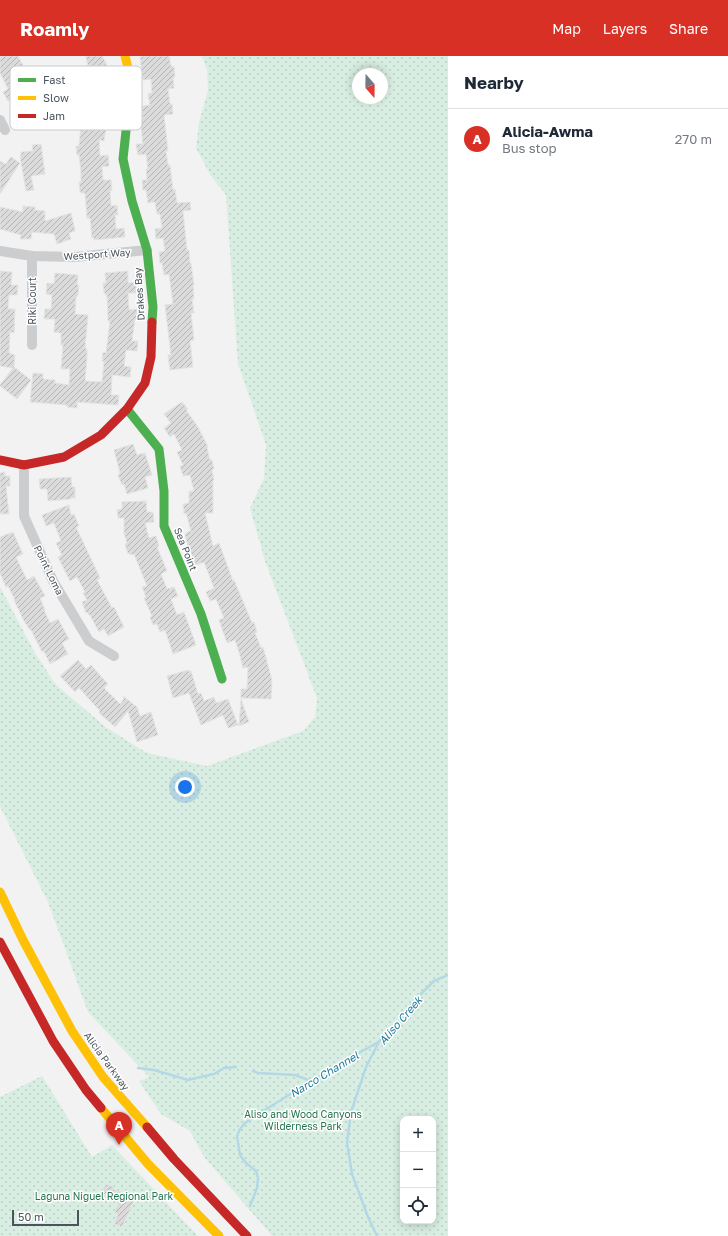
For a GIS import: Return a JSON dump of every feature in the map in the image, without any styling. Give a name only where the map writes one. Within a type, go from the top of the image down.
[{"type":"street","name":"Drakes Bay","points":[[125,56],[128,66]]},
{"type":"street","points":[[0,120],[5,130]]},
{"type":"street","name":"Drakes Bay","points":[[24,465],[64,457],[101,434],[127,409],[144,383],[151,357],[152,307],[147,250],[132,201],[123,159],[126,130]]},
{"type":"street","name":"Westport Way","points":[[0,251],[32,256],[75,258],[147,250]]},
{"type":"street","name":"Riki Court","points":[[32,256],[32,345]]},
{"type":"street","name":"Sea Point","points":[[127,409],[159,449],[164,492],[164,526],[201,614],[222,679]]},
{"type":"street","points":[[0,460],[24,465]]},
{"type":"street","name":"Point Loma","points":[[24,465],[24,516],[53,581],[89,641],[114,656]]},
{"type":"street","name":"Alicia Parkway","points":[[0,892],[23,940],[72,1031],[103,1077],[169,1153],[247,1236]]},
{"type":"street","points":[[0,942],[53,1041],[86,1090],[148,1164],[219,1236]]},
{"type":"green space","name":"Aliso and Wood Canyons Wilderness Park","points":[[202,56],[448,56],[448,1236],[272,1236],[204,1157],[190,1131],[161,1114],[139,1081],[149,1077],[88,1012],[48,902],[0,806],[0,587],[35,653],[56,685],[107,728],[147,753],[207,766],[303,731],[315,717],[317,698],[265,561],[250,508],[264,478],[266,445],[238,364],[226,195],[211,176],[196,148],[199,123],[208,90],[207,70]]},
{"type":"green space","name":"Laguna Niguel Regional Park","points":[[42,1076],[92,1157],[112,1145],[198,1236],[0,1236],[0,1097]]},
{"type":"building","points":[[0,56],[18,56],[23,66],[10,66],[10,100],[8,101],[3,92],[8,89],[0,73]]},
{"type":"building","points":[[86,56],[102,56],[106,66],[88,66]]},
{"type":"building","points":[[169,56],[171,66],[173,66],[173,68],[174,67],[174,88],[168,89],[173,114],[164,115],[168,151],[166,151],[168,165],[170,165],[173,190],[175,189],[177,203],[190,202],[191,210],[183,211],[187,250],[189,250],[194,285],[194,299],[192,299],[194,313],[191,313],[194,340],[190,341],[193,367],[170,370],[168,355],[171,355],[165,305],[173,304],[169,274],[164,275],[162,263],[160,263],[159,252],[165,251],[163,238],[156,239],[155,229],[162,228],[160,214],[157,214],[155,202],[148,203],[146,190],[143,190],[142,180],[147,180],[146,169],[148,169],[146,154],[138,155],[136,144],[143,144],[141,130],[143,119],[142,106],[150,105],[148,94],[152,93],[151,79],[143,80],[140,57]]},
{"type":"building","points":[[81,130],[106,130],[104,141],[99,140],[100,156],[108,155],[109,166],[102,167],[103,180],[111,180],[111,206],[117,205],[118,215],[115,215],[116,229],[124,228],[125,237],[94,240],[94,238],[92,238],[90,218],[87,218],[85,193],[80,192],[79,182],[81,182],[81,172],[79,155],[77,155],[76,146],[79,146]]},
{"type":"building","points":[[41,144],[45,174],[31,176],[34,190],[26,191],[20,156],[21,152],[33,151],[32,145]]},
{"type":"building","points":[[11,157],[20,163],[0,194],[0,161],[6,164]]},
{"type":"building","points":[[23,206],[35,207],[35,210],[45,211],[45,221],[71,213],[75,231],[69,233],[71,239],[57,244],[54,234],[32,232],[31,239],[20,239],[21,235],[0,229],[0,207],[23,212]]},
{"type":"building","points":[[0,271],[12,272],[11,285],[18,285],[17,295],[9,295],[8,309],[15,309],[14,333],[10,332],[9,353],[15,355],[14,367],[31,380],[17,399],[0,386],[13,368],[0,366]]},
{"type":"building","points":[[128,271],[128,283],[136,282],[136,293],[128,293],[129,310],[137,309],[137,319],[135,319],[132,341],[138,341],[137,351],[126,350],[124,366],[131,367],[130,377],[112,375],[111,395],[119,395],[118,405],[77,402],[77,408],[67,407],[67,405],[30,402],[33,373],[43,374],[43,379],[55,380],[55,383],[69,385],[70,369],[61,369],[63,345],[61,345],[61,333],[54,332],[55,319],[44,319],[45,309],[51,309],[52,295],[46,294],[47,283],[54,284],[55,273],[78,275],[77,285],[79,285],[78,295],[76,297],[75,314],[88,315],[85,348],[87,349],[87,358],[85,381],[102,382],[104,361],[102,361],[103,352],[106,353],[110,321],[108,321],[107,295],[104,293],[103,283],[106,283],[105,273]]},
{"type":"building","points":[[182,402],[188,409],[186,410],[198,427],[208,447],[210,460],[212,460],[214,469],[212,470],[214,480],[213,513],[205,513],[213,546],[219,543],[233,581],[234,580],[252,623],[254,622],[257,632],[255,633],[261,648],[263,647],[272,680],[271,699],[241,698],[241,689],[247,689],[248,667],[243,668],[235,640],[227,643],[219,620],[224,618],[216,599],[210,601],[206,592],[214,588],[204,562],[196,565],[188,547],[185,534],[191,531],[186,513],[184,514],[183,504],[189,503],[189,491],[194,491],[190,475],[183,476],[180,466],[183,465],[177,452],[182,450],[174,434],[170,437],[164,428],[171,423],[164,414]]},
{"type":"building","points":[[133,444],[137,455],[145,453],[152,475],[145,477],[148,488],[127,494],[124,484],[122,485],[118,475],[120,473],[114,450]]},
{"type":"building","points":[[5,472],[5,476],[10,476],[10,486],[6,486],[9,514],[0,514],[0,473]]},
{"type":"building","points":[[71,477],[72,487],[75,487],[75,498],[48,501],[47,489],[40,489],[39,479]]},
{"type":"building","points":[[146,501],[147,512],[153,512],[154,522],[145,523],[149,538],[156,536],[159,546],[157,547],[167,571],[161,574],[167,589],[174,587],[178,596],[171,599],[177,615],[184,612],[196,645],[173,654],[165,630],[160,632],[157,624],[153,625],[150,617],[152,616],[144,598],[146,597],[142,587],[147,586],[134,554],[128,554],[125,544],[127,543],[124,533],[124,518],[118,518],[117,510],[122,509],[122,502]]},
{"type":"building","points":[[69,505],[71,515],[74,514],[79,526],[76,527],[100,578],[97,580],[112,608],[114,607],[124,627],[108,636],[104,629],[99,632],[90,615],[87,612],[86,613],[82,602],[87,600],[83,593],[85,592],[77,577],[70,581],[58,557],[62,555],[56,543],[61,541],[54,523],[46,526],[42,515]]},
{"type":"building","points":[[13,532],[23,554],[16,557],[27,580],[34,576],[45,596],[40,598],[50,623],[58,619],[69,639],[62,643],[68,654],[50,664],[44,651],[42,652],[31,630],[24,621],[8,586],[6,587],[0,573],[0,537]]},
{"type":"building","points":[[78,660],[86,669],[91,665],[108,684],[104,688],[120,704],[124,699],[123,696],[137,707],[140,716],[151,712],[158,735],[137,742],[128,711],[115,727],[99,713],[100,711],[79,688],[75,692],[60,676]]},
{"type":"building","points":[[188,670],[191,671],[198,694],[201,693],[204,701],[214,697],[216,703],[228,699],[238,725],[228,728],[223,715],[201,725],[189,693],[173,698],[167,676]]},
{"type":"building","points":[[241,699],[249,722],[239,726]]},
{"type":"building","points":[[106,1184],[114,1187],[113,1189],[135,1199],[122,1227],[114,1224],[118,1214],[114,1212],[119,1202],[101,1194]]},
{"type":"waterway","name":"Aliso Creek","points":[[377,1236],[368,1217],[352,1174],[347,1143],[351,1112],[366,1067],[380,1040],[401,1020],[414,1001],[434,981],[448,975]]},
{"type":"waterway","name":"Narco Channel","points":[[250,1206],[257,1188],[258,1178],[256,1171],[246,1163],[240,1155],[237,1136],[240,1129],[245,1123],[260,1113],[331,1069],[380,1041]]},
{"type":"waterway","points":[[138,1068],[154,1070],[188,1080],[214,1074],[224,1068],[236,1067]]},
{"type":"waterway","points":[[253,1071],[258,1073],[295,1075],[311,1081]]},
{"type":"traffic: fast","points":[[126,130],[123,159],[132,201],[147,250],[153,307],[152,322]]},
{"type":"traffic: fast","points":[[127,409],[159,449],[164,491],[164,526],[201,614],[222,679]]},
{"type":"traffic: slow","points":[[125,56],[127,66]]},
{"type":"traffic: slow","points":[[0,892],[23,940],[72,1031],[103,1077],[147,1127]]},
{"type":"traffic: slow","points":[[101,1108],[148,1164],[219,1236]]},
{"type":"traffic: jam","points":[[0,460],[24,465],[64,457],[101,435],[127,409],[145,383],[151,357],[152,322]]},
{"type":"traffic: jam","points":[[0,942],[53,1041],[86,1090],[101,1108]]},
{"type":"traffic: jam","points":[[147,1127],[174,1159],[247,1236]]},
{"type":"place","name":"Alicia-Awma","points":[[119,1145]]}]
